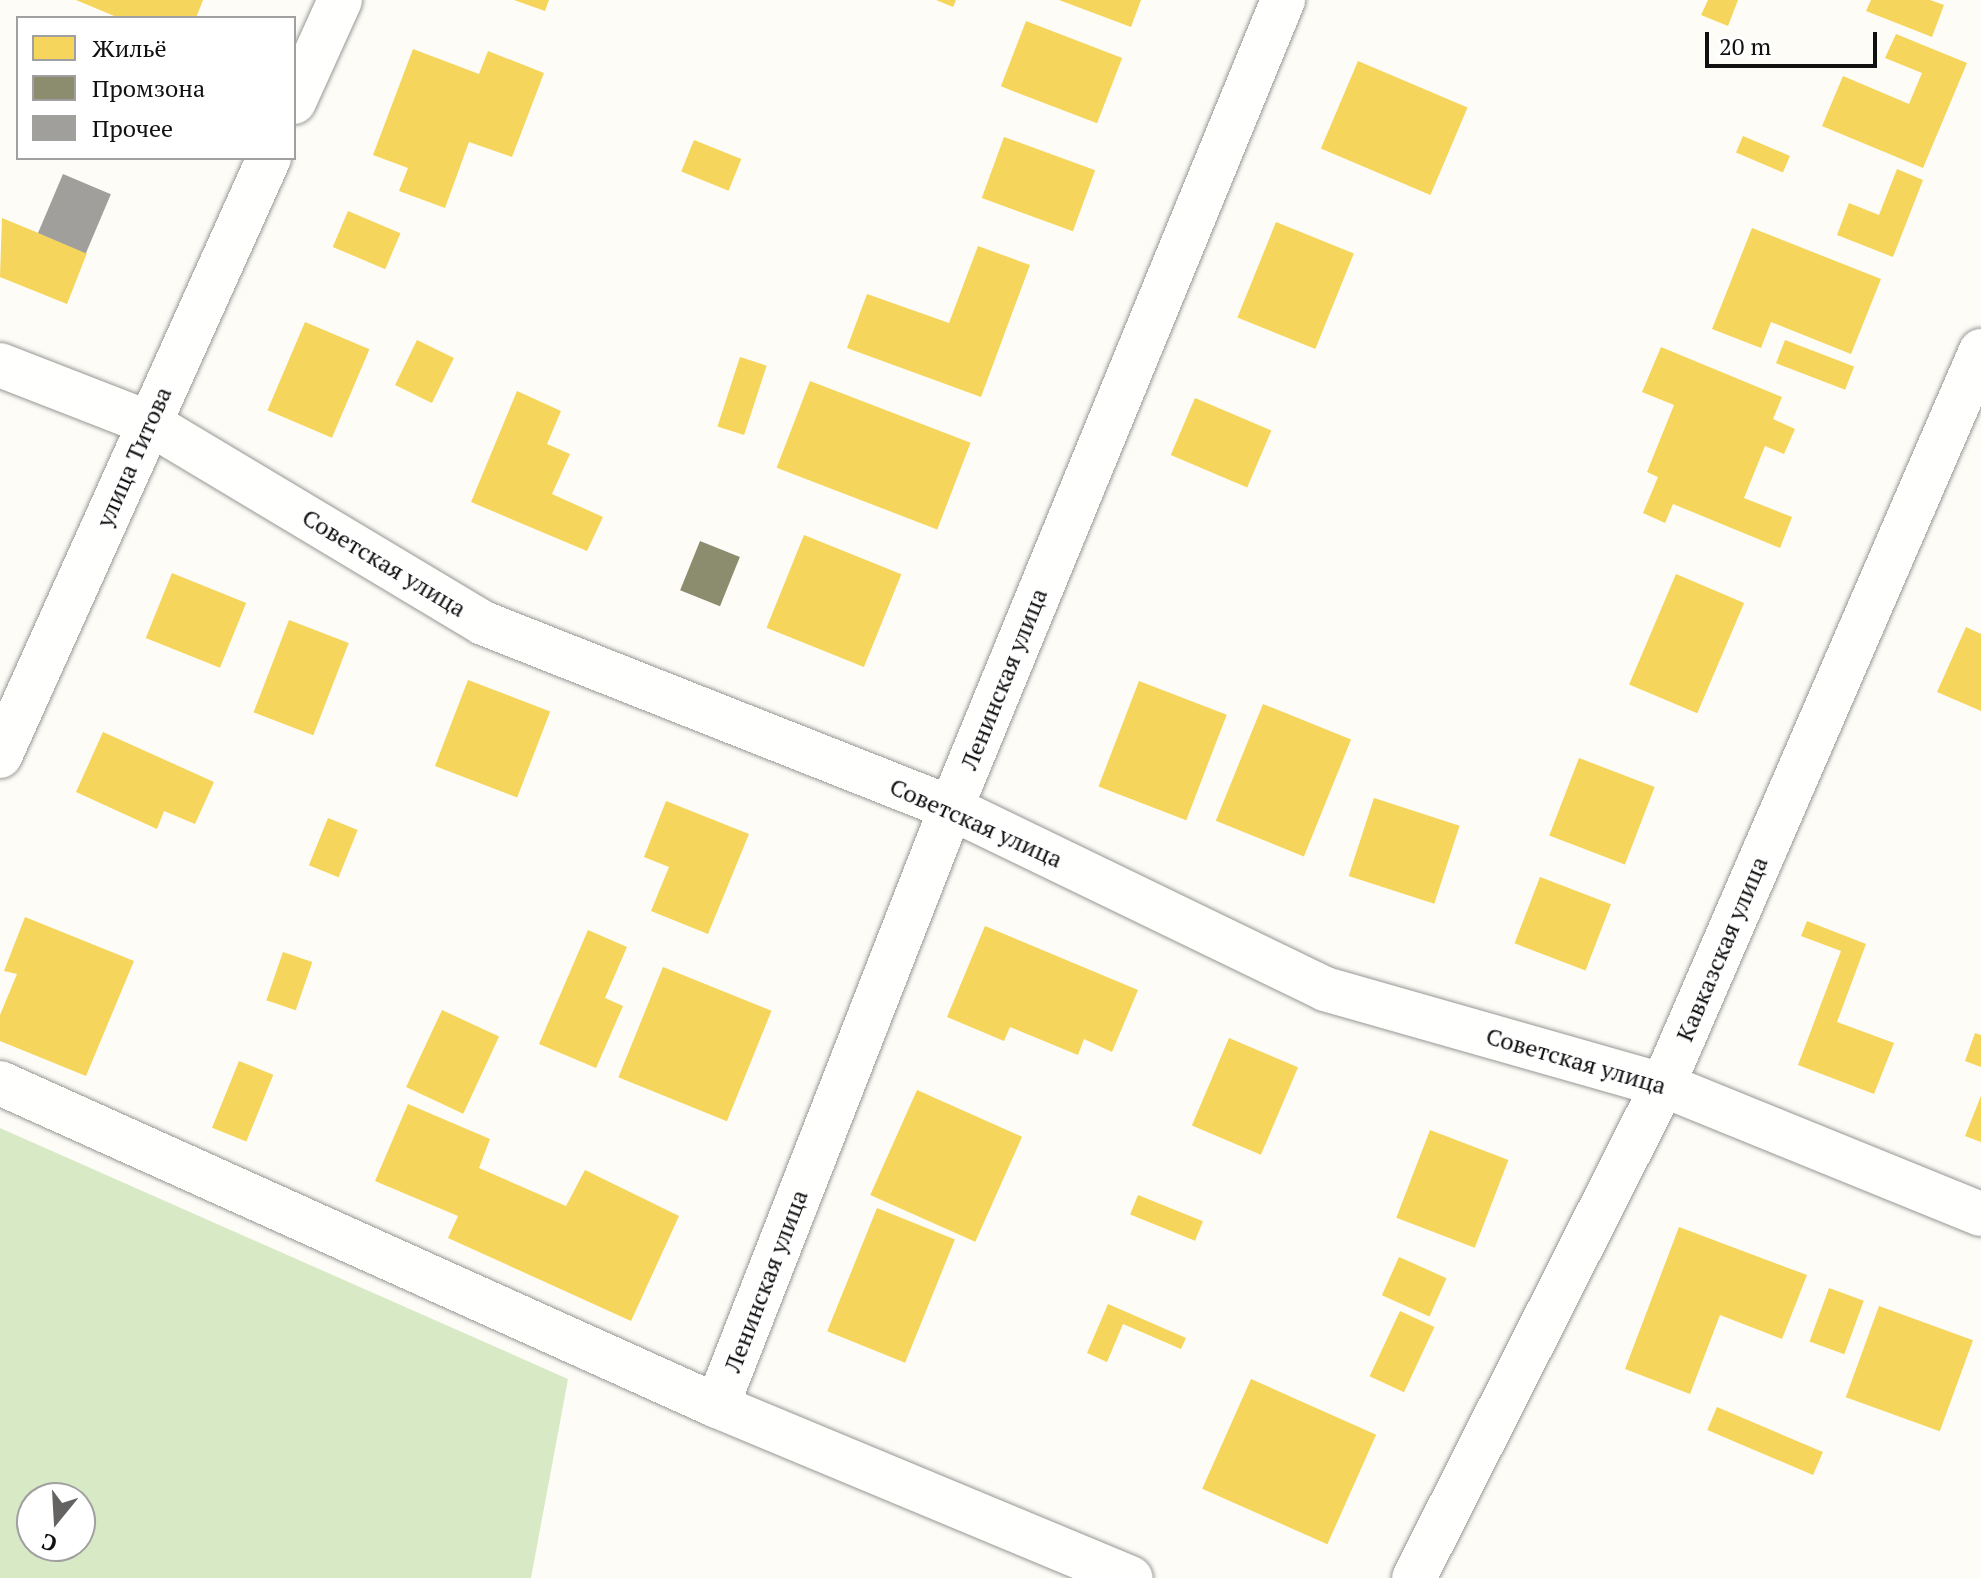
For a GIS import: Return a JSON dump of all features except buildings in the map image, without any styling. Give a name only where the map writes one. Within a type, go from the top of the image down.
[{"type":"street","points":[[296,98],[340,0]]},
{"type":"street","name":"Ленинская улица","points":[[717,1406],[951,808],[1283,0]]},
{"type":"street","name":"улица Титова","points":[[0,756],[268,160]]},
{"type":"street","name":"Кавказская улица","points":[[1414,1578],[1663,1085],[1981,351]]},
{"type":"street","name":"Советская улица","points":[[0,365],[149,423],[483,623],[951,808],[1325,989],[1663,1085],[1981,1214]]},
{"type":"street","points":[[0,1083],[717,1406],[1131,1578]]},
{"type":"green space","points":[[0,1128],[568,1379],[531,1578],[0,1578]]}]
